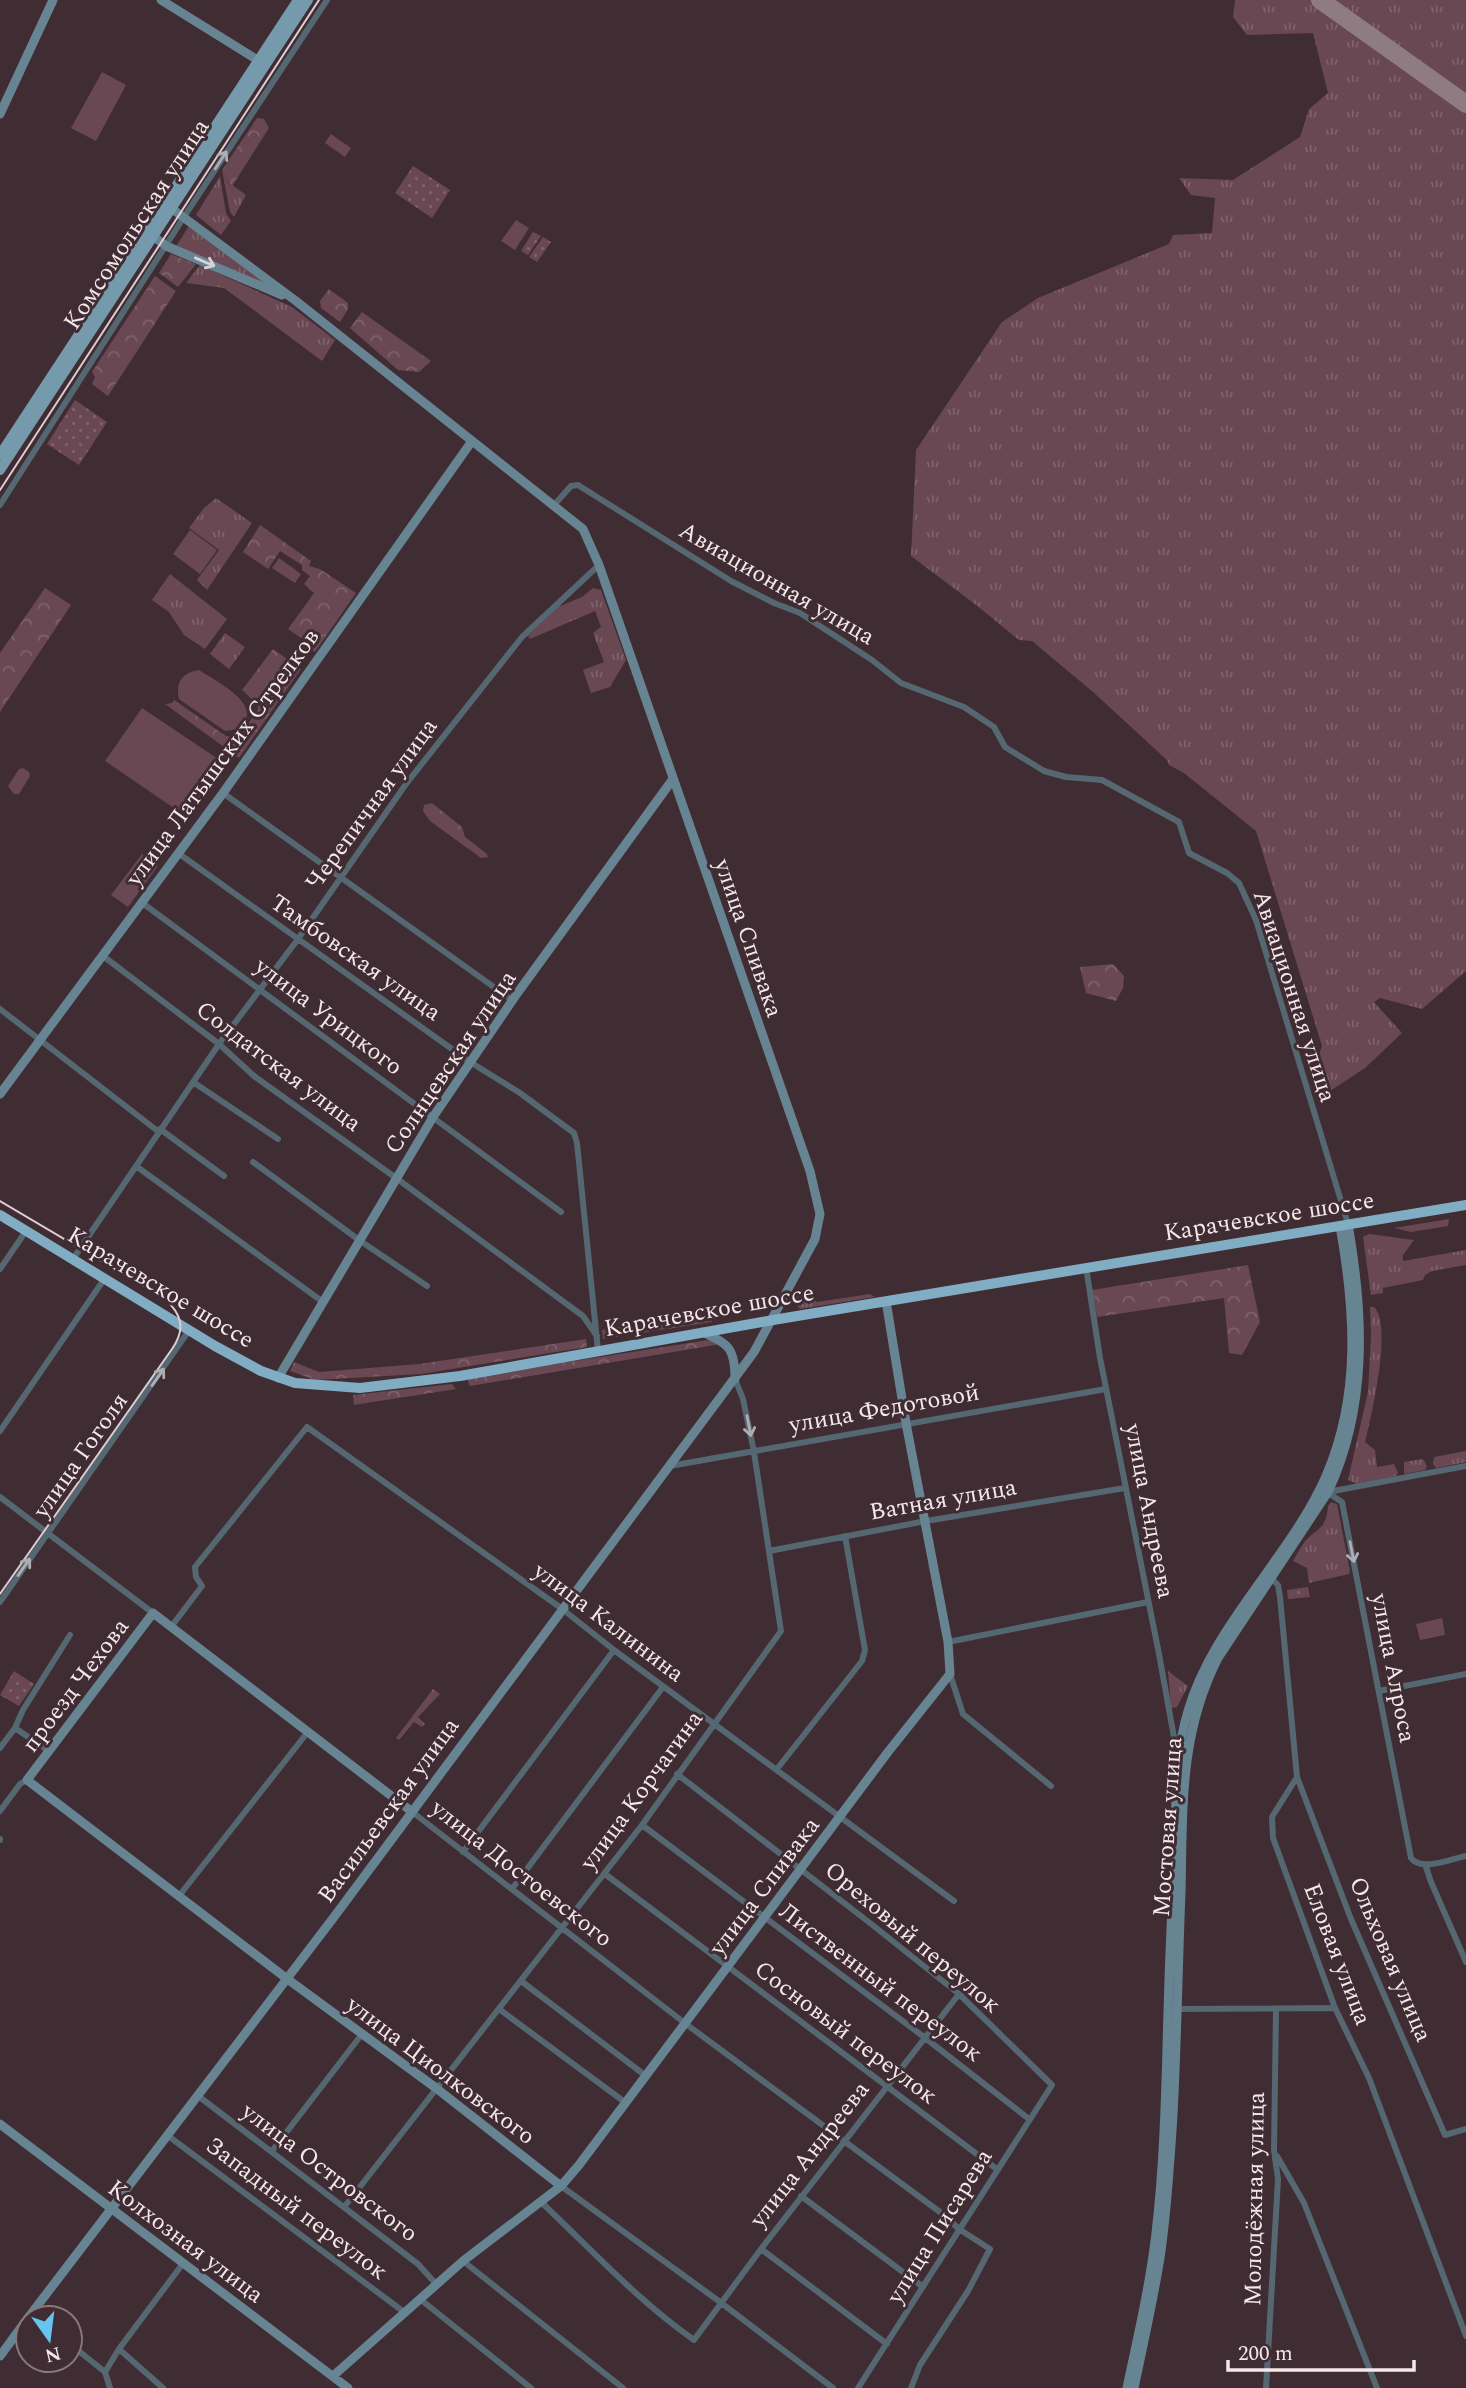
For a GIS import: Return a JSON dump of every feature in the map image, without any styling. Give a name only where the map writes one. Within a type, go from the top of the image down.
[{"type":"highway","name":"Карачевское шоссе","points":[[0,1215],[245,1363],[295,1383],[331,1387],[390,1386],[1466,1205]]},
{"type":"main road","points":[[0,114],[53,0]]},
{"type":"main road","points":[[161,0],[262,63]]},
{"type":"main road","name":"Комсомольская улица","points":[[0,470],[150,233],[171,208],[262,63],[298,0]]},
{"type":"main road","name":"Комсомольская улица","points":[[0,455],[262,63],[308,0]]},
{"type":"main road","points":[[171,208],[296,301],[554,505],[583,530],[599,565]]},
{"type":"main road","points":[[150,233],[166,246],[296,301]]},
{"type":"main road","name":"улица Латышских Стрелков","points":[[0,1094],[223,793],[472,440]]},
{"type":"main road","name":"улица Спивака","points":[[599,565],[802,1148],[818,1202],[819,1225],[815,1239],[773,1320]]},
{"type":"main road","name":"Солнцевская улица","points":[[278,1378],[433,1117],[512,1000],[673,779]]},
{"type":"main road","name":"Мостовая улица","points":[[1134,2388],[1163,2233],[1173,2115],[1172,2009],[1178,1761],[1188,1711],[1212,1654],[1335,1477],[1350,1427],[1360,1362],[1359,1297],[1344,1225]]},
{"type":"main road","points":[[886,1301],[906,1423],[948,1642],[950,1674]]},
{"type":"main road","name":"Васильевская улица","points":[[42,2304],[735,1379],[773,1320]]},
{"type":"main road","points":[[702,1332],[723,1341],[731,1350],[735,1362],[735,1379]]},
{"type":"main road","name":"Мостовая улица","points":[[1127,2388],[1148,2288],[1156,2232],[1188,1744],[1207,1681],[1237,1628],[1272,1578],[1324,1491]]},
{"type":"main road","name":"улица Достоевского","points":[[153,1613],[411,1811]]},
{"type":"main road","name":"проезд Чехова","points":[[27,1780],[153,1613]]},
{"type":"main road","name":"улица Спивака","points":[[333,2376],[463,2261],[561,2186],[686,2024],[839,1816],[950,1674]]},
{"type":"main road","name":"улица Циолковского","points":[[27,1780],[286,1979],[436,2088],[561,2186]]},
{"type":"main road","name":"Колхозная улица","points":[[0,2124],[348,2388]]},
{"type":"main road","name":"Васильевская улица","points":[[0,2356],[14,2339]]},
{"type":"street","points":[[0,505],[327,0]]},
{"type":"street","name":"Авиационная улица","points":[[554,505],[571,486],[579,485],[732,581],[800,613],[872,660],[901,683],[964,707],[994,727],[1005,747],[1044,771],[1066,777],[1102,780],[1179,822],[1189,853],[1227,873],[1239,883],[1256,920],[1344,1225]]},
{"type":"street","name":"Черепичная улица","points":[[73,1259],[219,1044],[298,939],[405,784],[522,637],[599,565]]},
{"type":"street","points":[[223,793],[512,1000]]},
{"type":"street","name":"Тамбовская улица","points":[[178,853],[574,1133],[578,1143],[598,1351]]},
{"type":"street","name":"улица Урицкого","points":[[141,902],[561,1212]]},
{"type":"street","name":"Солдатская улица","points":[[103,956],[219,1044],[254,1076],[583,1316],[597,1336]]},
{"type":"street","points":[[0,1009],[39,1041],[224,1176]]},
{"type":"street","points":[[193,1082],[278,1139]]},
{"type":"street","points":[[253,1162],[427,1286]]},
{"type":"street","points":[[136,1166],[323,1302]]},
{"type":"street","points":[[0,1269],[26,1231]]},
{"type":"street","name":"улица Андреева","points":[[1086,1267],[1106,1389],[1178,1761]]},
{"type":"street","points":[[0,1431],[105,1278]]},
{"type":"street","name":"улица Гоголя","points":[[0,1602],[190,1329]]},
{"type":"street","name":"улица Корчагина","points":[[345,2206],[605,1874],[781,1631],[754,1452],[743,1399],[735,1379]]},
{"type":"street","name":"улица Федотовой","points":[[669,1466],[1106,1389]]},
{"type":"street","name":"улица Калинина","points":[[172,1627],[202,1586],[196,1577],[195,1567],[307,1426],[561,1608],[663,1687],[954,1901]]},
{"type":"street","points":[[1324,1491],[1466,1466]]},
{"type":"street","name":"Ватная улица","points":[[769,1551],[926,1521],[1125,1488]]},
{"type":"street","name":"улица Алроса","points":[[1324,1491],[1342,1502],[1411,1858],[1418,1865],[1426,1864]]},
{"type":"street","name":"улица Достоевского","points":[[0,1497],[153,1613]]},
{"type":"street","points":[[777,1769],[862,1661],[865,1650],[845,1536]]},
{"type":"street","points":[[1272,1578],[1278,1585],[1280,1597],[1297,1777]]},
{"type":"street","points":[[948,1642],[1148,1602]]},
{"type":"street","points":[[0,1748],[15,1728],[23,1710],[70,1636]]},
{"type":"street","points":[[463,1852],[614,1650]]},
{"type":"street","points":[[950,1674],[964,1714],[1051,1786]]},
{"type":"street","points":[[1379,1691],[1466,1674]]},
{"type":"street","points":[[512,1889],[663,1687]]},
{"type":"street","points":[[1170,1710],[1176,1717],[1188,1711]]},
{"type":"street","points":[[15,1728],[50,1751]]},
{"type":"street","points":[[179,1896],[307,1733]]},
{"type":"street","name":"Ореховый переулок","points":[[677,1774],[959,1994],[1052,2085]]},
{"type":"street","name":"Еловая улица","points":[[1297,1777],[1272,1817],[1273,1838],[1335,2008],[1368,2078],[1466,2336]]},
{"type":"street","name":"Ольховая улица","points":[[1297,1777],[1351,1919],[1445,2135],[1466,2129]]},
{"type":"street","name":"проезд Чехова","points":[[0,1811],[20,1784],[27,1780]]},
{"type":"street","name":"улица Достоевского","points":[[411,1811],[686,2024],[944,2215],[959,2229],[990,2249],[968,2291],[920,2365],[911,2388]]},
{"type":"street","name":"Лиственный переулок","points":[[642,1825],[925,2037],[1029,2119]]},
{"type":"street","points":[[1466,1856],[1426,1864],[1428,1876],[1466,1962]]},
{"type":"street","name":"Сосновый переулок","points":[[605,1874],[885,2087],[998,2169]]},
{"type":"street","points":[[520,1981],[646,2076]]},
{"type":"street","name":"улица Андреева","points":[[541,2202],[596,2253],[627,2287],[694,2340],[801,2196],[959,1994]]},
{"type":"street","points":[[1172,2009],[1335,2008]]},
{"type":"street","points":[[499,2009],[626,2103]]},
{"type":"street","name":"Молодёжная улица","points":[[1266,2388],[1278,2179],[1274,2151],[1276,2010]]},
{"type":"street","points":[[272,2151],[362,2034]]},
{"type":"street","name":"улица Писарева","points":[[858,2388],[1052,2085]]},
{"type":"street","name":"улица Островского","points":[[197,2095],[345,2206],[418,2264],[436,2284]]},
{"type":"street","name":"Западный переулок","points":[[167,2135],[404,2312]]},
{"type":"street","points":[[1274,2151],[1304,2203],[1377,2388]]},
{"type":"street","name":"улица Циолковского","points":[[561,2186],[833,2388]]},
{"type":"street","points":[[801,2196],[923,2287]]},
{"type":"street","points":[[761,2249],[887,2344]]},
{"type":"street","points":[[463,2261],[624,2388]]},
{"type":"street","points":[[105,2372],[184,2262]]},
{"type":"street","points":[[420,2299],[531,2388]]},
{"type":"street","points":[[119,2349],[163,2388]]},
{"type":"street","points":[[84,2355],[105,2372],[110,2388]]},
{"type":"green space","points":[[1235,0],[1311,0],[1466,112],[1466,971],[1422,1009],[1380,998],[1374,1002],[1402,1033],[1365,1068],[1330,1091],[1316,1063],[1322,1046],[1256,831],[1184,773],[1169,765],[1167,760],[1093,692],[1032,641],[1019,640],[911,556],[916,450],[1002,322],[1038,298],[1169,244],[1173,235],[1212,233],[1215,198],[1191,195],[1179,178],[1233,180],[1300,137],[1309,109],[1328,93],[1313,33],[1247,35],[1233,17]]},
{"type":"green space","points":[[1333,0],[1466,0],[1466,96]]},
{"type":"green space","points":[[102,72],[126,85],[96,141],[71,128]]},
{"type":"green space","points":[[257,118],[264,119],[269,128],[231,188],[222,170]]},
{"type":"green space","points":[[331,134],[351,148],[345,157],[325,143]]},
{"type":"green space","points":[[413,166],[450,190],[432,218],[395,193]]},
{"type":"green space","points":[[222,170],[230,187],[232,185],[246,195],[234,217],[230,212]]},
{"type":"green space","points":[[220,176],[226,213],[231,221],[221,235],[196,215]]},
{"type":"green space","points":[[516,220],[529,228],[515,250],[501,241]]},
{"type":"green space","points":[[189,226],[268,285],[176,246]]},
{"type":"green space","points":[[533,232],[541,236],[528,255],[521,251]]},
{"type":"green space","points":[[543,237],[551,242],[537,262],[529,257]]},
{"type":"green space","points":[[171,254],[196,264],[178,287],[159,273]]},
{"type":"green space","points":[[200,265],[292,307],[335,340],[322,361],[224,288],[186,283]]},
{"type":"green space","points":[[155,276],[176,291],[108,396],[92,384],[95,377],[92,372]]},
{"type":"green space","points":[[329,289],[348,303],[348,309],[340,322],[321,308],[320,301]]},
{"type":"green space","points":[[362,312],[431,361],[419,372],[398,370],[350,328]]},
{"type":"green space","points":[[75,400],[107,422],[79,465],[47,444]]},
{"type":"green space","points":[[216,498],[252,523],[207,590],[197,580],[219,550],[189,528],[204,508]]},
{"type":"green space","points":[[260,525],[311,561],[309,566],[320,569],[356,593],[315,652],[305,646],[307,642],[288,629],[314,593],[304,584],[310,576],[302,570],[302,565],[280,551],[268,569],[243,552]]},
{"type":"green space","points":[[190,530],[217,550],[200,574],[173,554]]},
{"type":"green space","points":[[279,558],[301,574],[295,583],[272,568]]},
{"type":"green space","points":[[170,574],[227,619],[205,649],[184,635],[169,612],[152,600]]},
{"type":"green space","points":[[45,588],[71,605],[0,712],[0,653]]},
{"type":"green space","points":[[593,588],[601,590],[626,660],[610,687],[591,693],[583,670],[604,662],[593,633],[601,627],[595,611],[530,639],[528,636],[558,607],[582,597]]},
{"type":"green space","points":[[225,633],[245,647],[229,669],[210,654]]},
{"type":"green space","points":[[273,649],[301,669],[239,758],[165,704],[174,700],[226,736],[239,738],[258,709],[257,704],[242,690]]},
{"type":"green space","points":[[199,670],[232,692],[245,706],[245,721],[239,727],[225,731],[179,699],[181,679],[188,673]]},
{"type":"green space","points":[[142,708],[224,763],[187,817],[105,761]]},
{"type":"green space","points":[[23,768],[30,776],[19,794],[14,794],[8,786],[19,769]]},
{"type":"green space","points":[[432,803],[462,827],[465,837],[488,857],[481,858],[430,821],[423,811],[424,805]]},
{"type":"green space","points":[[142,854],[158,866],[128,907],[111,895]]},
{"type":"green space","points":[[1113,964],[1124,976],[1123,988],[1116,1001],[1086,993],[1080,967]]},
{"type":"green space","points":[[1449,1219],[1448,1226],[1411,1232],[1394,1228]]},
{"type":"green space","points":[[1369,1234],[1414,1240],[1403,1255],[1403,1261],[1466,1250],[1466,1265],[1432,1271],[1425,1275],[1423,1280],[1383,1288],[1383,1293],[1371,1295],[1363,1237]]},
{"type":"green space","points":[[1248,1265],[1260,1322],[1242,1355],[1229,1353],[1224,1298],[1097,1317],[1092,1290]]},
{"type":"green space","points":[[800,1289],[804,1289],[817,1302],[870,1294],[875,1297],[800,1309],[795,1303]]},
{"type":"green space","points":[[1370,1307],[1374,1307],[1379,1317],[1381,1351],[1365,1442],[1375,1450],[1377,1467],[1394,1464],[1398,1473],[1396,1476],[1357,1484],[1348,1480],[1368,1392]]},
{"type":"green space","points":[[711,1313],[712,1322],[603,1339],[602,1330]]},
{"type":"green space","points":[[586,1339],[587,1347],[421,1374],[315,1380],[290,1371],[294,1362],[319,1372],[419,1364]]},
{"type":"green space","points":[[708,1340],[721,1344],[470,1386],[467,1378]]},
{"type":"green space","points":[[452,1384],[456,1389],[354,1405],[353,1395]]},
{"type":"green space","points":[[1466,1451],[1466,1462],[1436,1468],[1433,1464],[1434,1457]]},
{"type":"green space","points":[[1423,1459],[1427,1466],[1425,1470],[1405,1474],[1404,1462]]},
{"type":"green space","points":[[1331,1502],[1337,1504],[1350,1571],[1349,1574],[1309,1583],[1307,1568],[1293,1561],[1306,1540],[1324,1523]]},
{"type":"green space","points":[[1308,1587],[1310,1597],[1288,1599],[1287,1590]]},
{"type":"green space","points":[[1442,1618],[1445,1635],[1420,1640],[1416,1624]]},
{"type":"green space","points":[[14,1671],[34,1684],[19,1706],[0,1695]]},
{"type":"green space","points":[[1168,1671],[1188,1686],[1177,1707],[1171,1708]]},
{"type":"green space","points":[[433,1689],[440,1694],[418,1717],[425,1724],[422,1727],[414,1722],[399,1740],[396,1738]]},
{"type":"taxiway","points":[[1320,0],[1466,104]]},
{"type":"tram line","points":[[0,490],[319,0]]},
{"type":"tram line","points":[[0,1201],[164,1298],[175,1310],[180,1322],[179,1335],[172,1349],[0,1594]]}]
